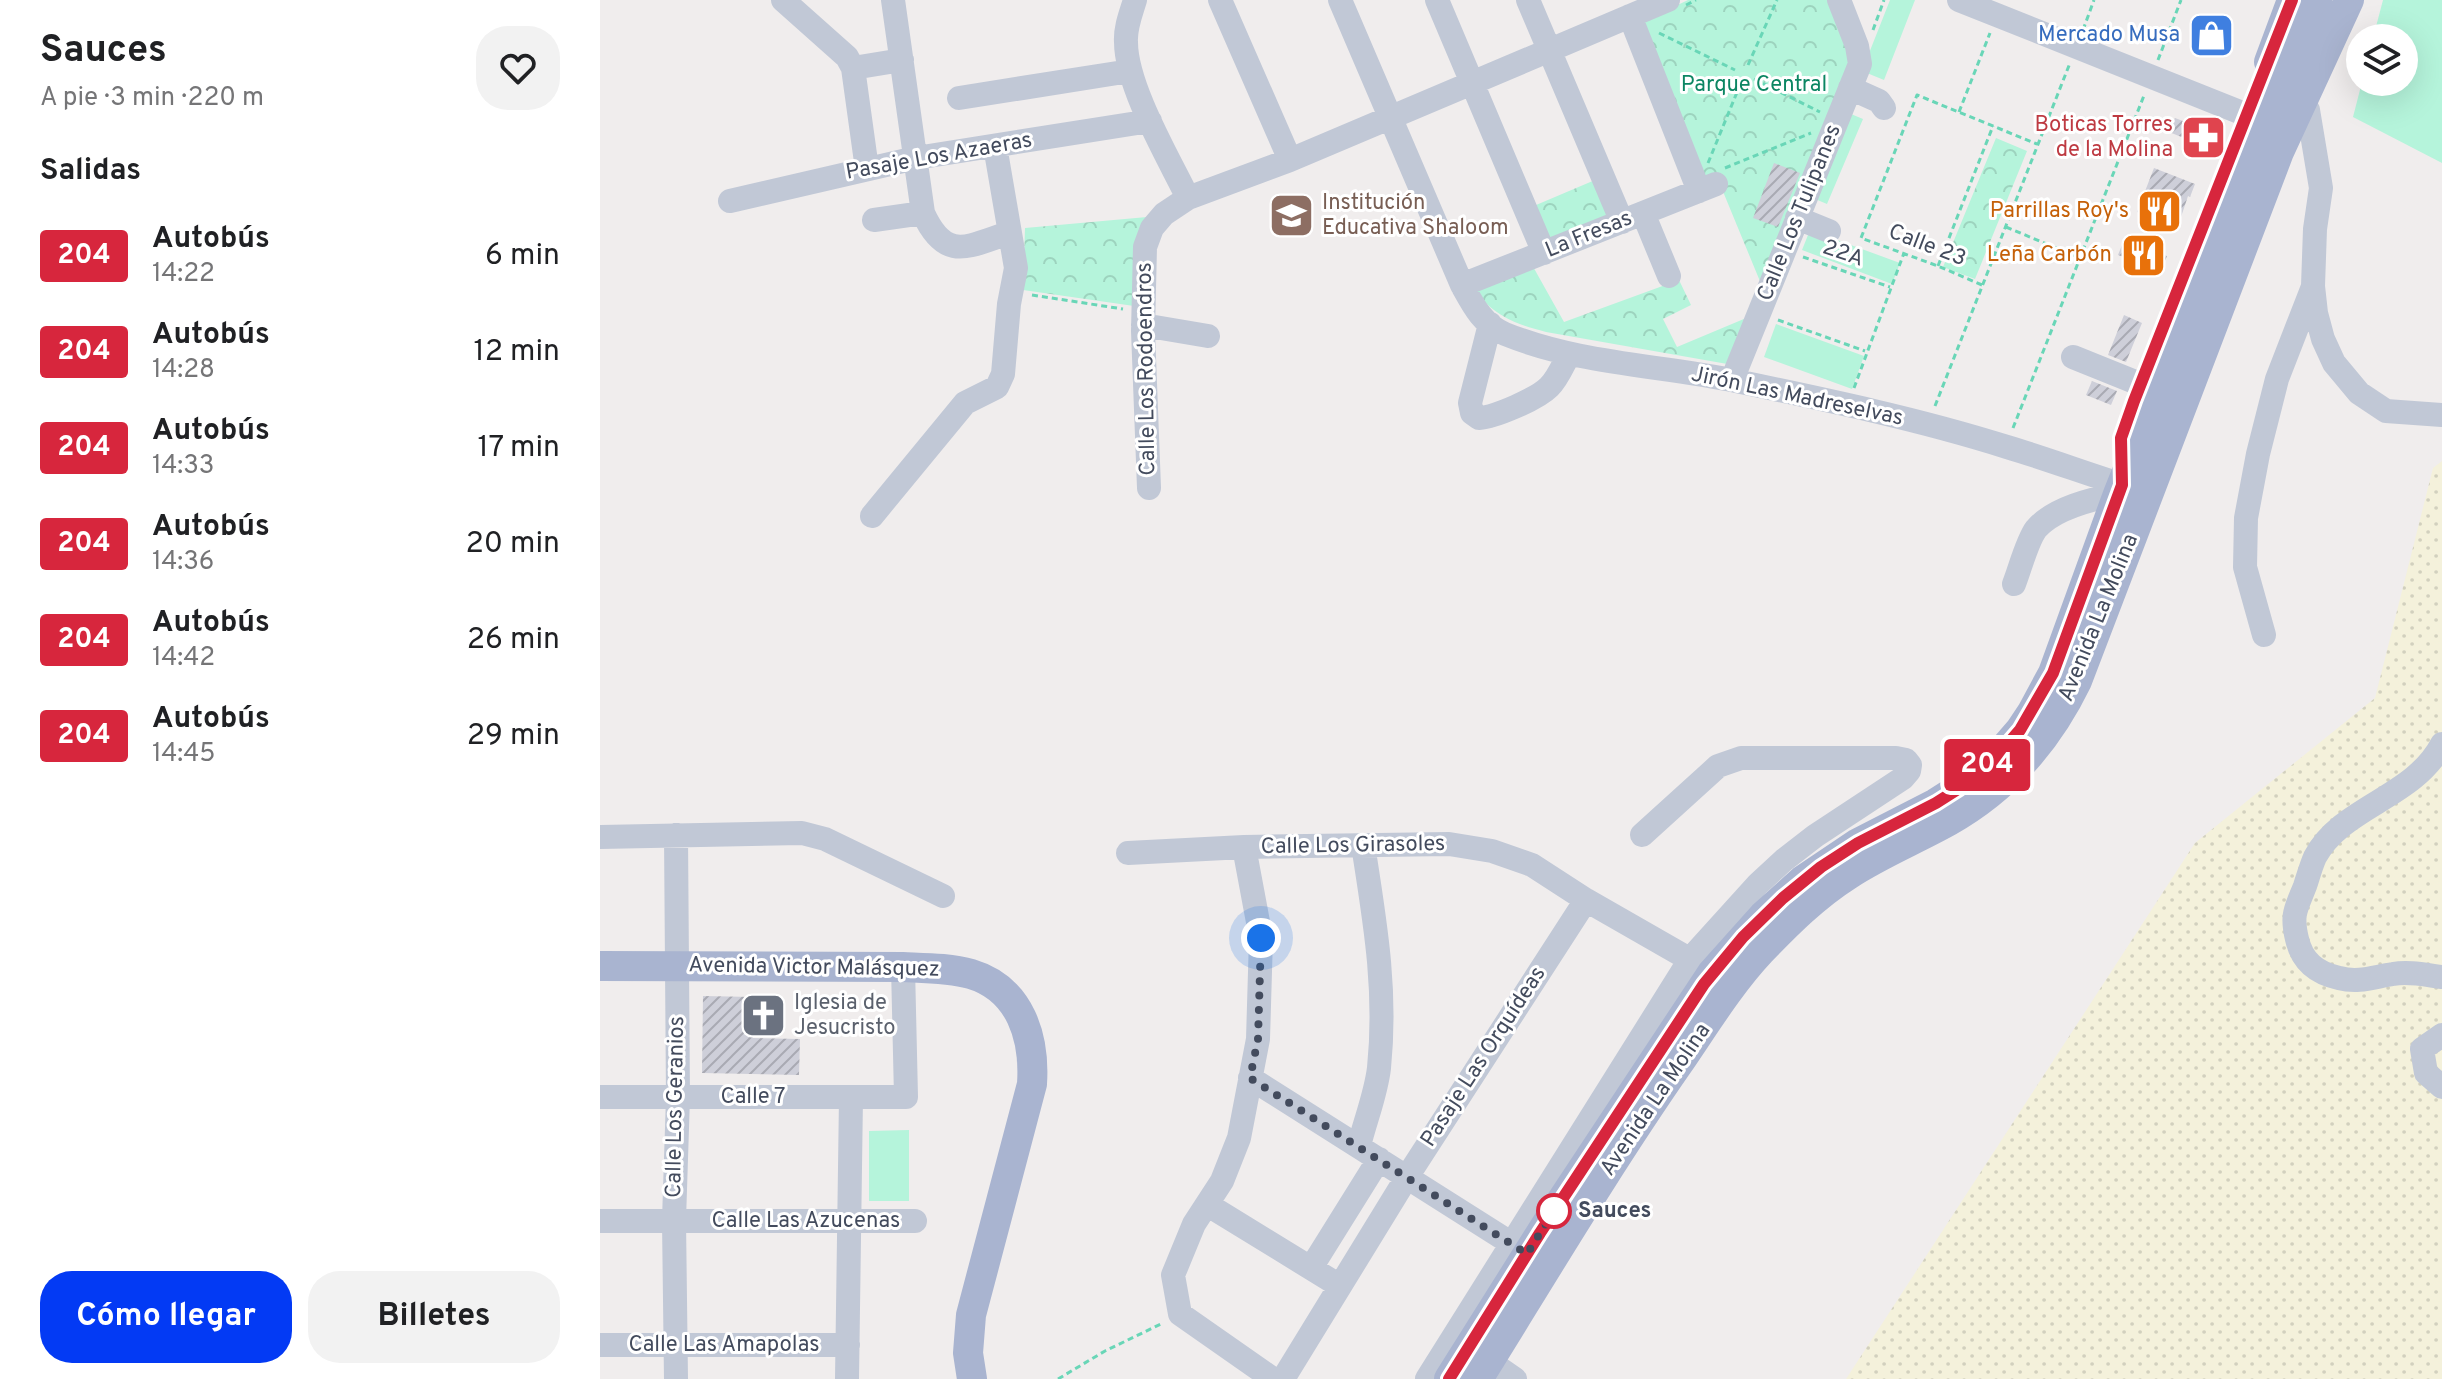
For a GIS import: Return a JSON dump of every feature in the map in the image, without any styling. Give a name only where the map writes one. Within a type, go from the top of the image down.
[{"type":"main road","name":"Avenida La Molina","points":[[2130,491],[2121,438],[2292,0]]},
{"type":"main road","name":"Avenida La Molina","points":[[1710,974],[1743,971],[1825,891],[1864,865],[1967,810],[2002,784],[2032,753],[2057,719],[2077,681],[2130,491],[2317,0]]},
{"type":"main road","name":"Avenida La Molina","points":[[2130,491],[2300,117],[2349,0]]},
{"type":"main road","name":"Avenida Victor Malásquez","points":[[600,966],[903,967],[955,970],[989,982],[1006,995],[1021,1015],[1029,1035],[1033,1066],[1028,1102],[971,1315],[968,1353],[972,1379]]},
{"type":"main road","name":"Avenida La Molina","points":[[1449,1379],[1520,1248],[1710,974]]},
{"type":"main road","name":"Avenida La Molina","points":[[1483,1370],[1639,1120],[1710,974]]},
{"type":"street","points":[[783,0],[838,47],[853,68],[867,169]]},
{"type":"street","points":[[893,0],[923,213],[931,231],[949,245],[962,248],[1009,233]]},
{"type":"street","points":[[1135,0],[1126,42],[1130,71],[1150,121],[1188,198]]},
{"type":"street","points":[[1220,0],[1290,160]]},
{"type":"street","name":"Jirón Las Madreselvas","points":[[1340,0],[1462,285],[1478,313],[1503,333],[1569,354],[1732,380],[1928,424],[2006,446],[2130,491]]},
{"type":"street","points":[[1437,0],[1544,253]]},
{"type":"street","points":[[1528,0],[1548,49],[1632,218],[1669,276]]},
{"type":"street","name":"Calle Los Tulipanes","points":[[1732,380],[1860,64],[1857,46],[1839,0]]},
{"type":"street","points":[[1959,0],[2247,115]]},
{"type":"street","points":[[2364,0],[2317,102],[2300,117],[2321,188],[2315,229],[2313,286],[2316,313],[2334,363],[2359,393],[2386,411],[2442,415]]},
{"type":"street","name":"Calle Los Rodoendros","points":[[1149,488],[1143,319],[1145,247],[1152,228],[1164,214],[1188,198],[1290,160],[1548,49],[1630,16],[1675,3]]},
{"type":"street","points":[[1630,16],[1710,178]]},
{"type":"street","points":[[853,68],[902,60]]},
{"type":"street","points":[[959,98],[1130,71]]},
{"type":"street","points":[[1850,88],[1879,101],[1884,108]]},
{"type":"street","name":"Pasaje Los Azaeras","points":[[730,201],[916,158],[1150,121]]},
{"type":"street","points":[[872,516],[965,403],[992,391],[1003,374],[1016,268],[995,146]]},
{"type":"street","name":"La Fresas","points":[[1462,285],[1632,218],[1710,178]]},
{"type":"street","points":[[874,220],[923,213]]},
{"type":"street","points":[[1797,218],[1829,231]]},
{"type":"street","points":[[2264,635],[2245,567],[2246,518],[2277,379],[2313,286]]},
{"type":"street","points":[[1143,319],[1208,336]]},
{"type":"street","points":[[1490,324],[1470,403],[1479,418],[1537,396],[1555,380],[1569,354]]},
{"type":"street","points":[[2073,357],[2140,384]]},
{"type":"street","points":[[2014,584],[2035,531],[2046,521],[2083,501],[2130,491]]},
{"type":"street","points":[[2442,744],[2421,774],[2356,816],[2331,837],[2316,856],[2293,919],[2301,953],[2313,969],[2339,978],[2370,980],[2395,973],[2442,977]]},
{"type":"street","points":[[1642,835],[1718,766],[1741,758],[1896,758],[1906,760],[1910,765],[1903,778],[1815,836],[1758,884],[1710,974]]},
{"type":"street","points":[[600,837],[802,833],[825,839],[943,896]]},
{"type":"street","name":"Calle Los Geranios","points":[[676,835],[676,1379]]},
{"type":"street","name":"Calle Los Girasoles","points":[[1128,853],[1244,847],[1449,844],[1492,851],[1532,865],[1710,974]]},
{"type":"street","points":[[1311,1268],[1369,1153],[1383,996],[1363,845]]},
{"type":"street","points":[[1244,847],[1261,938],[1258,1039],[1239,1138],[1222,1181],[1194,1224],[1173,1275],[1180,1314],[1273,1379]]},
{"type":"street","name":"Pasaje Las Orquídeas","points":[[1283,1379],[1407,1177],[1586,900]]},
{"type":"street","name":"Calle 7","points":[[600,1097],[906,1097],[903,967]]},
{"type":"street","points":[[2442,1035],[2422,1049],[2426,1073],[2442,1087]]},
{"type":"street","points":[[1250,1078],[1520,1248],[1427,1379]]},
{"type":"street","points":[[847,1379],[851,1097]]},
{"type":"street","points":[[1208,1205],[1340,1286]]},
{"type":"street","name":"Calle Las Azucenas","points":[[600,1221],[915,1221]]},
{"type":"street","name":"Calle Las Amapolas","points":[[600,1345],[848,1345]]},
{"type":"street","points":[[1483,1370],[1515,1379]]},
{"type":"path","points":[[1675,3],[1696,0]]},
{"type":"path","points":[[1748,65],[1777,0]]},
{"type":"path","points":[[1928,424],[2094,0]]},
{"type":"path","points":[[2006,446],[2181,0]]},
{"type":"path","points":[[1997,16],[1959,112],[2037,144]]},
{"type":"path","points":[[1657,32],[1735,70]]},
{"type":"path","points":[[1754,79],[1827,116]]},
{"type":"path","points":[[1710,178],[1740,85]]},
{"type":"path","name":"Calle 23","points":[[1959,112],[1917,95],[1861,238],[1982,285]]},
{"type":"path","points":[[1938,266],[1993,126]]},
{"type":"path","points":[[1710,178],[1818,130]]},
{"type":"path","points":[[2005,227],[2080,258]]},
{"type":"path","name":"22A","points":[[1784,251],[1891,287]]},
{"type":"path","points":[[1848,405],[1904,253]]},
{"type":"path","points":[[1011,292],[1143,319]]},
{"type":"path","points":[[1760,313],[1867,351]]},
{"type":"path","points":[[1058,1379],[1105,1351],[1180,1314]]},
{"type":"green space","name":"Parque Central","points":[[1688,0],[1833,0],[1850,65],[1764,291],[1717,177],[1702,182],[1638,24]]},
{"type":"green space","points":[[1890,0],[1915,0],[1884,80],[1862,71]]},
{"type":"green space","points":[[2383,0],[2442,0],[2442,163],[2353,117],[2358,96],[2418,96],[2418,24],[2377,24]]},
{"type":"green space","points":[[1851,114],[1863,119],[1827,204],[1815,199]]},
{"type":"green space","points":[[1996,138],[2027,151],[1975,279],[1943,267]]},
{"type":"green space","points":[[1595,180],[1612,221],[1546,249],[1529,208]]},
{"type":"green space","points":[[1147,217],[1134,306],[1023,290],[1025,228]]},
{"type":"green space","points":[[1810,230],[1900,263],[1892,284],[1802,250]]},
{"type":"green space","points":[[1531,263],[1564,322],[1679,280],[1691,305],[1663,319],[1677,347],[1751,316],[1733,365],[1534,329],[1496,311],[1471,287]]},
{"type":"green space","points":[[1776,324],[1864,356],[1852,389],[1764,357]]},
{"type":"green space","points":[[909,1130],[909,1201],[869,1201],[869,1131]]},
{"type":"sand","points":[[2442,461],[2442,1379],[1846,1379],[2195,843],[2375,698],[2433,468]]},
{"type":"building","points":[[2175,118],[2215,133],[2209,148],[2169,132]]},
{"type":"building","points":[[1774,163],[1800,173],[1778,227],[1753,218]]},
{"type":"building","points":[[2154,168],[2195,184],[2178,226],[2137,212]]},
{"type":"building","name":"Leña Carbón","points":[[2124,240],[2167,256],[2161,271],[2118,255]]},
{"type":"building","points":[[2124,315],[2142,323],[2126,362],[2108,355]]},
{"type":"building","points":[[2092,381],[2117,391],[2111,405],[2086,395]]},
{"type":"building","points":[[703,996],[754,997],[753,1038],[800,1039],[799,1075],[702,1073]]},
{"type":"bus line","name":"204","points":[[1449,1379],[1540,1233],[1712,973],[1743,937],[1803,880],[1839,854],[1936,803],[1977,775],[2008,745],[2032,712],[2053,673],[2122,485],[2121,438],[2134,401],[2292,0]]},
{"type":"place","name":"Mercado Musa","points":[[2211,35]]},
{"type":"place","name":"Boticas Torres de la Molina","points":[[2204,138]]},
{"type":"place","name":"Parrillas Roy's","points":[[2160,211]]},
{"type":"place","name":"Institución Educativa Shaloom","points":[[1291,216]]},
{"type":"place","name":"Leña Carbón","points":[[2143,255]]},
{"type":"place","name":"Iglesia de Jesucristo","points":[[763,1016]]},
{"type":"place","name":"Sauces","points":[[1554,1211]]},
{"type":"route","points":[[1261,938],[1258,1039],[1250,1078],[1527,1254],[1554,1211]]}]
